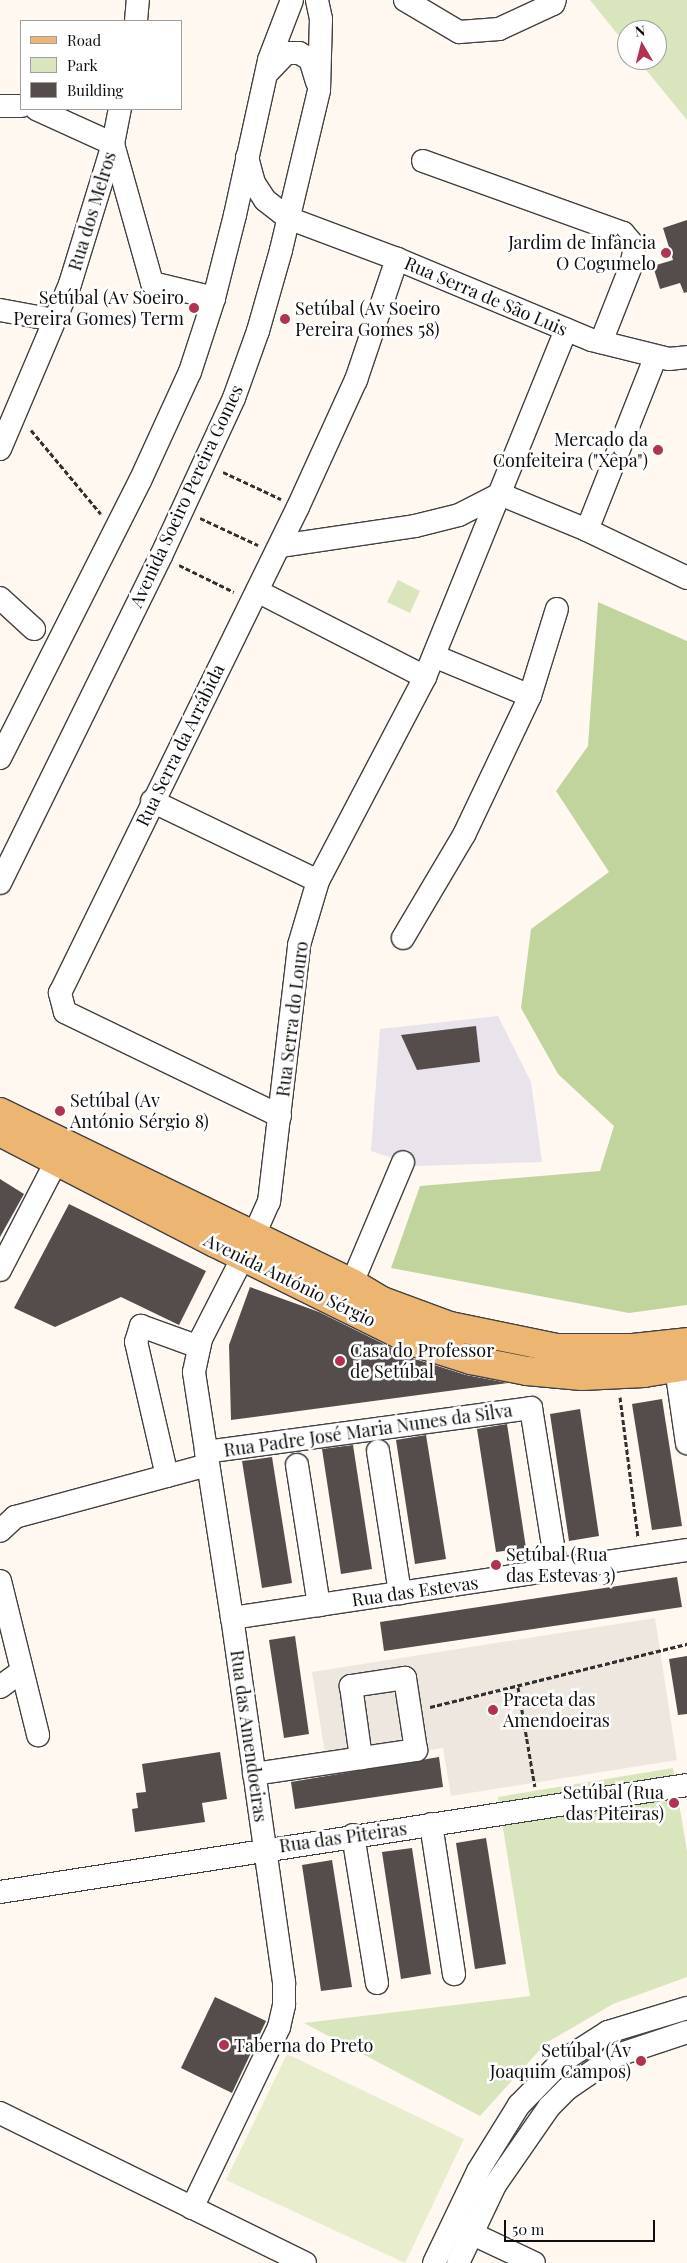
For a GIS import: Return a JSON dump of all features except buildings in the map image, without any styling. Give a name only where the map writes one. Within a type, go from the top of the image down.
[{"type":"main road","name":"Avenida António Sérgio","points":[[0,1112],[248,1246],[417,1343],[471,1360],[527,1371],[582,1376],[681,1367]]},
{"type":"main road","name":"Avenida António Sérgio","points":[[0,1132],[57,1160],[248,1246],[352,1283],[382,1301],[416,1314],[485,1336],[523,1343],[594,1350],[687,1342]]},
{"type":"street","points":[[136,20],[138,0]]},
{"type":"street","name":"Avenida Soeiro Pereira Gomes","points":[[0,758],[140,482],[190,372],[214,298],[235,215],[246,155],[265,76],[292,0]]},
{"type":"street","name":"Avenida Soeiro Pereira Gomes","points":[[0,883],[204,463],[234,398],[258,331],[319,90],[321,19],[316,0]]},
{"type":"street","points":[[405,0],[459,32],[499,29],[553,4],[555,0]]},
{"type":"street","name":"Avenida Soeiro Pereira Gomes","points":[[265,76],[286,53],[299,53],[310,59],[319,90]]},
{"type":"street","points":[[0,106],[20,106]]},
{"type":"street","points":[[38,110],[113,144],[152,283],[214,298]]},
{"type":"street","name":"Rua dos Melros","points":[[0,450],[70,284],[113,144],[120,110]]},
{"type":"street","name":"Rua Serra de São Luis","points":[[246,155],[254,183],[265,200],[288,218],[398,259],[566,330],[601,342],[656,356],[687,357]]},
{"type":"street","points":[[423,161],[624,233],[634,247],[630,266],[601,342]]},
{"type":"street","name":"Rua Serra da Arrábida","points":[[280,1116],[66,1012],[60,993],[152,801],[298,507],[356,380],[398,259]]},
{"type":"street","points":[[0,310],[54,320]]},
{"type":"street","name":"Rua Serra do Louro","points":[[248,1246],[269,1202],[299,945],[318,881],[425,676],[566,330]]},
{"type":"street","points":[[587,530],[656,356]]},
{"type":"street","points":[[280,546],[415,526],[459,515],[500,494],[587,530],[687,578]]},
{"type":"street","points":[[257,591],[425,676]]},
{"type":"street","points":[[0,598],[34,629]]},
{"type":"street","points":[[403,938],[464,835],[530,696],[557,609]]},
{"type":"street","points":[[434,656],[530,696]]},
{"type":"street","points":[[152,801],[318,881]]},
{"type":"street","points":[[0,1270],[57,1160]]},
{"type":"street","points":[[352,1283],[403,1162]]},
{"type":"street","name":"Rua das Amendoeiras","points":[[192,2208],[279,2027],[284,2005],[265,1848],[194,1372],[199,1347],[248,1246]]},
{"type":"street","points":[[167,1476],[136,1342],[141,1326],[199,1347]]},
{"type":"street","points":[[681,1367],[687,1443]]},
{"type":"street","name":"Rua Padre José Maria Nunes da Silva","points":[[0,1531],[15,1518],[167,1476],[207,1459],[531,1408],[557,1570]]},
{"type":"street","points":[[378,1451],[400,1593]]},
{"type":"street","points":[[297,1465],[319,1606]]},
{"type":"street","name":"Rua das Estevas","points":[[232,1618],[687,1550]]},
{"type":"street","points":[[0,1582],[38,1735]]},
{"type":"street","points":[[0,1687],[22,1671]]},
{"type":"street","points":[[254,1774],[416,1750],[405,1678],[351,1686],[361,1758]]},
{"type":"street","name":"Rua das Piteiras","points":[[0,1892],[265,1848],[687,1786]]},
{"type":"street","points":[[431,1824],[454,1974]]},
{"type":"street","points":[[353,1835],[377,1983]]},
{"type":"street","points":[[458,2263],[462,2229],[478,2171],[519,2105],[560,2062],[608,2032],[687,2008]]},
{"type":"street","points":[[434,2263],[495,2185],[529,2132],[567,2089],[615,2056],[687,2032]]},
{"type":"street","points":[[0,2113],[305,2263]]},
{"type":"street","points":[[462,2229],[534,2263]]},
{"type":"path","points":[[32,433],[51,454]]},
{"type":"path","points":[[204,463],[298,507]]},
{"type":"path","points":[[174,563],[237,593],[257,591]]},
{"type":"path","points":[[620,1398],[641,1558]]},
{"type":"path","points":[[410,1712],[687,1644]]},
{"type":"path","points":[[518,1687],[539,1808]]},
{"type":"shaded area","points":[[498,1016],[531,1082],[542,1162],[416,1166],[371,1151],[380,1029]]},
{"type":"shaded area","name":"Praceta das Amendoeiras","points":[[655,1618],[677,1760],[451,1796],[443,1748],[327,1766],[312,1672]]},
{"type":"green space","points":[[590,0],[687,0],[687,120],[646,70],[667,70],[667,20],[617,20],[617,34]]},
{"type":"green space","points":[[398,580],[420,591],[410,613],[387,602]]},
{"type":"green space","points":[[598,602],[687,641],[687,1305],[629,1313],[391,1268],[420,1186],[600,1171],[614,1126],[558,1074],[521,1008],[531,929],[609,872],[556,791],[588,746]]},
{"type":"green space","points":[[673,1768],[687,1851],[687,1977],[613,2004],[546,2043],[480,2116],[304,2023],[530,1996],[498,1797]]},
{"type":"green space","points":[[287,2054],[464,2139],[405,2263],[226,2180]]},
{"type":"place","name":"Jardim de Infância O Cogumelo","points":[[666,253]]},
{"type":"place","name":"Setúbal (Av Soeiro Pereira Gomes) Term","points":[[194,308]]},
{"type":"place","name":"Setúbal (Av Soeiro Pereira Gomes 58)","points":[[285,319]]},
{"type":"place","name":"Mercado da Confeiteira (\"Xêpa\")","points":[[658,450]]},
{"type":"place","name":"Setúbal (Av António Sérgio 8)","points":[[60,1111]]},
{"type":"place","name":"Casa do Professor de Setúbal","points":[[340,1361]]},
{"type":"place","name":"Setúbal (Rua das Estevas 3)","points":[[496,1565]]},
{"type":"place","name":"Praceta das Amendoeiras","points":[[493,1710]]},
{"type":"place","name":"Setúbal (Rua das Piteiras)","points":[[674,1803]]},
{"type":"place","name":"Taberna do Preto","points":[[224,2045]]},
{"type":"place","name":"Setúbal (Av Joaquim Campos)","points":[[641,2061]]}]
